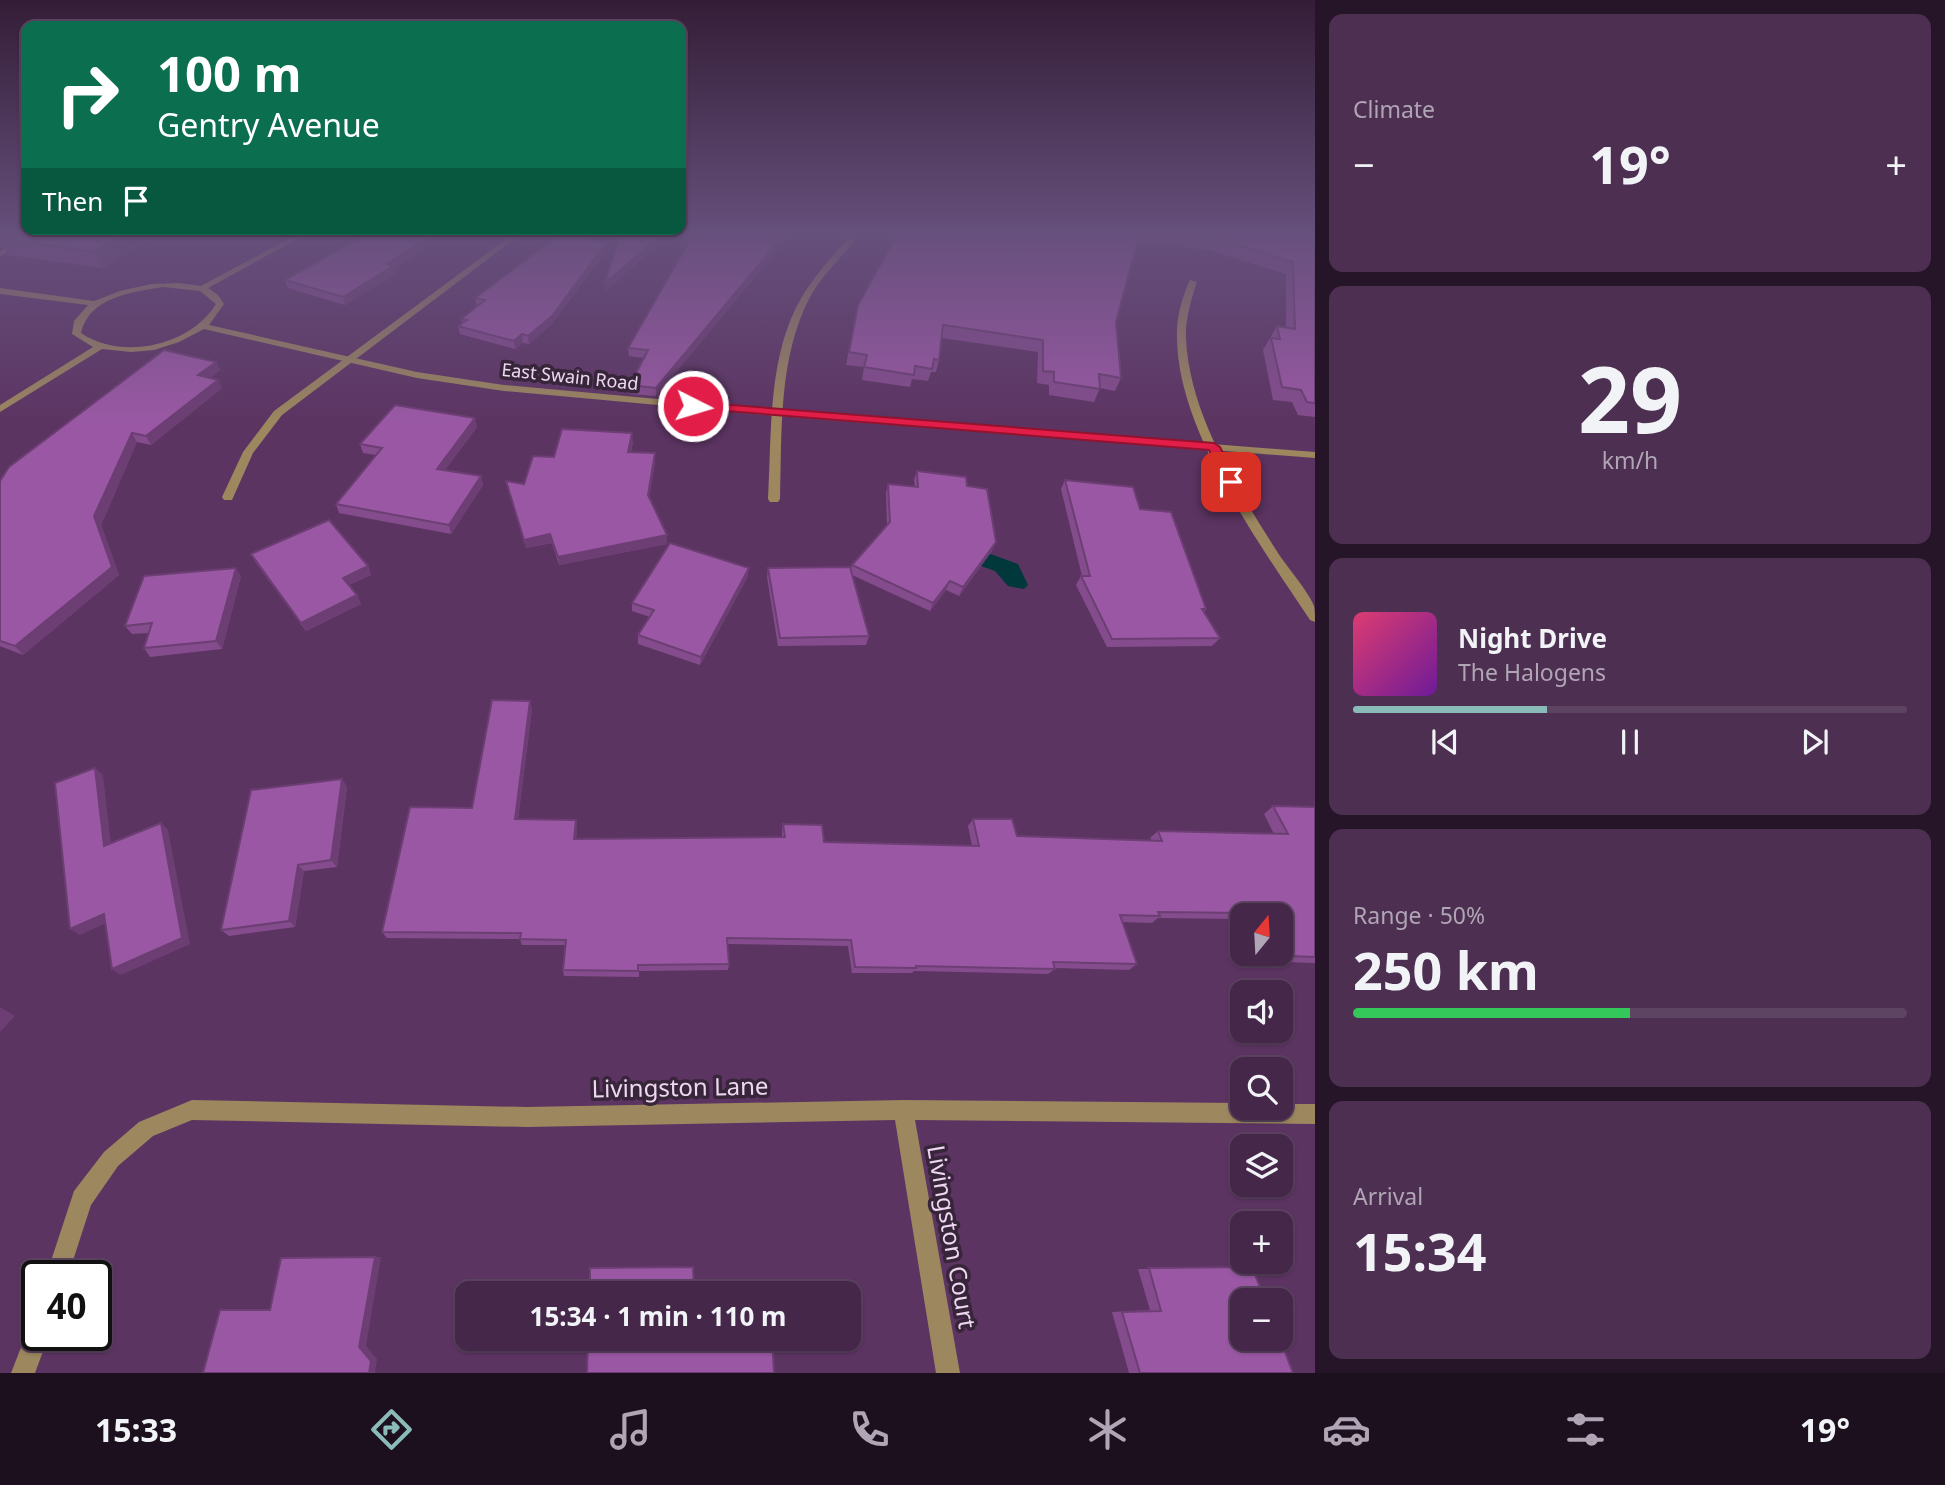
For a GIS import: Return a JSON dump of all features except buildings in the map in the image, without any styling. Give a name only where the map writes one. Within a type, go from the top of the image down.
[{"type":"street","points":[[30,295],[96,304]]},
{"type":"street","points":[[120,295],[96,304],[83,314],[76,324],[76,334],[84,343],[98,348],[130,349],[166,344],[204,326],[216,315],[219,304],[215,295]]},
{"type":"street","points":[[228,497],[247,452],[278,413],[434,295]]},
{"type":"street","points":[[774,499],[780,379],[786,343],[806,295]]},
{"type":"street","points":[[1189,295],[1183,312],[1181,342],[1187,382],[1240,501],[1315,617]]},
{"type":"street","name":"East Swain Road","points":[[204,326],[417,375],[504,388],[779,413],[1315,455]]},
{"type":"street","points":[[0,409],[98,348]]},
{"type":"street","name":"Livingston Lane","points":[[62,1260],[82,1199],[111,1159],[146,1129],[192,1110],[527,1117],[903,1110],[1315,1114]]},
{"type":"street","name":"Livingston Court","points":[[903,1110],[948,1373]]},
{"type":"street","points":[[23,1373],[31,1351]]},
{"type":"shaded area","points":[[985,552],[1018,564],[1028,585],[1024,589],[1008,586],[995,571],[978,565]]},
{"type":"route","points":[[693,406],[1214,447],[1231,482]]}]
